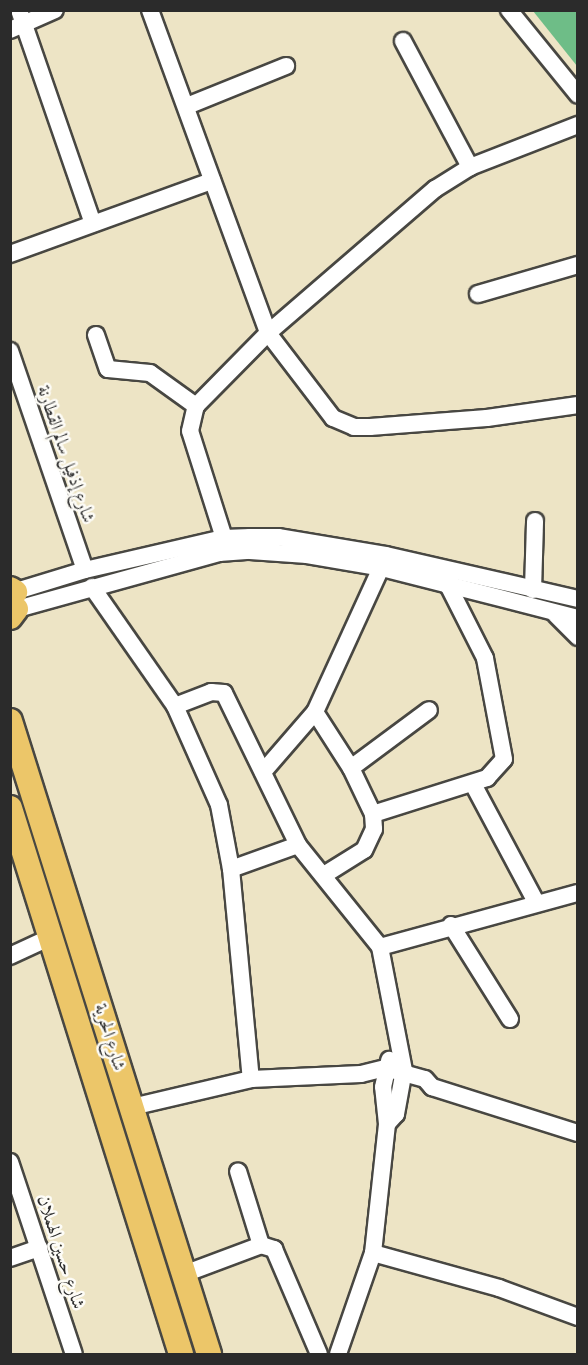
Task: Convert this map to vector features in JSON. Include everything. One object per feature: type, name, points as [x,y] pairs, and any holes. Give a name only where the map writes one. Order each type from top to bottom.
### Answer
[{"type":"highway","name":"شارع الحرية","points":[[10,721],[209,1354]]},
{"type":"highway","name":"شارع الحرية","points":[[10,808],[49,938],[182,1354]]},
{"type":"street","points":[[55,10],[18,22],[93,224]]},
{"type":"street","points":[[150,10],[187,106],[268,333],[333,418],[354,428],[487,418],[578,405]]},
{"type":"street","points":[[510,10],[578,95]]},
{"type":"street","points":[[403,41],[470,167]]},
{"type":"street","points":[[187,106],[286,66]]},
{"type":"street","points":[[221,546],[190,431],[196,406],[268,333],[423,198],[470,167],[578,125]]},
{"type":"street","points":[[10,254],[212,181]]},
{"type":"street","points":[[478,294],[578,265]]},
{"type":"street","points":[[96,335],[108,369],[150,373],[196,406]]},
{"type":"street","name":"شارع إذفيل سالم القطارنة","points":[[10,351],[85,570]]},
{"type":"street","points":[[533,590],[535,521]]},
{"type":"street","points":[[12,602],[92,587],[221,546]]},
{"type":"street","points":[[12,602],[85,570],[221,546],[384,561],[452,570],[578,599]]},
{"type":"street","points":[[384,561],[449,587],[578,618]]},
{"type":"street","points":[[263,772],[315,712],[384,561]]},
{"type":"street","points":[[373,814],[473,784],[496,771],[505,752],[485,658],[449,587],[452,570]]},
{"type":"street","points":[[92,587],[175,706],[219,805],[231,869],[251,1079]]},
{"type":"street","points":[[555,614],[578,637]]},
{"type":"street","points":[[175,706],[211,692],[224,693],[298,845],[380,947],[396,1041],[404,1070],[396,1114],[387,1124]]},
{"type":"street","points":[[351,768],[429,710]]},
{"type":"street","points":[[315,712],[351,768],[373,814],[372,840],[364,850],[324,875]]},
{"type":"street","points":[[473,784],[536,902]]},
{"type":"street","points":[[231,869],[298,845]]},
{"type":"street","points":[[380,947],[536,902],[578,893]]},
{"type":"street","points":[[452,925],[510,1019]]},
{"type":"street","points":[[10,956],[49,938]]},
{"type":"street","points":[[338,1354],[373,1253],[387,1124],[383,1087],[385,1068],[396,1041]]},
{"type":"street","points":[[132,1107],[251,1079],[361,1074],[385,1068],[404,1070],[425,1079],[432,1087],[578,1132]]},
{"type":"street","points":[[361,1074],[383,1087],[421,1092],[432,1087]]},
{"type":"street","name":"شارع حسين الهملان","points":[[10,1162],[74,1354]]},
{"type":"street","points":[[238,1171],[261,1245]]},
{"type":"street","points":[[184,1274],[261,1245],[274,1249],[319,1354]]},
{"type":"street","points":[[10,1258],[39,1248]]},
{"type":"street","points":[[373,1253],[499,1288],[578,1317]]},
{"type":"green space","points":[[533,11],[577,11],[577,66]]}]
